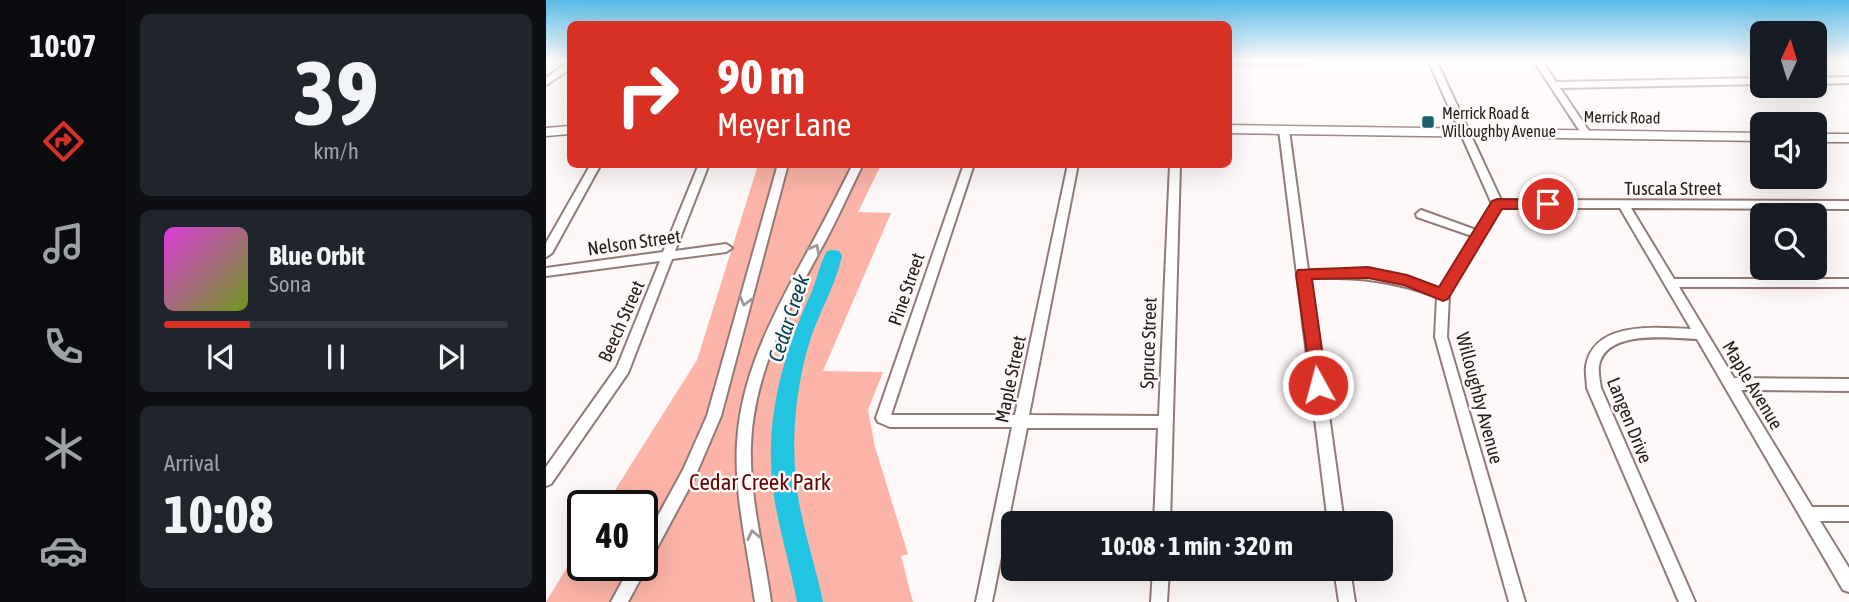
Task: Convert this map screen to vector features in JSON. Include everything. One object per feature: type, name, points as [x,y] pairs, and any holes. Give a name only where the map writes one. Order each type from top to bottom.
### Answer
[{"type":"main road","points":[[546,132],[567,130]]},
{"type":"main road","name":"Merrick Road","points":[[1232,130],[1750,137]]},
{"type":"main road","points":[[1827,138],[1849,138]]},
{"type":"street","points":[[1445,88],[1497,204]]},
{"type":"street","points":[[1555,88],[1586,134]]},
{"type":"street","points":[[1284,130],[1334,511]]},
{"type":"street","points":[[546,253],[594,168]]},
{"type":"street","name":"Beech Street","points":[[546,479],[623,369],[671,255],[703,168]]},
{"type":"street","points":[[658,532],[685,483],[714,415],[782,168]]},
{"type":"street","points":[[763,602],[746,500],[744,442],[753,388],[765,346],[780,314],[857,168]]},
{"type":"street","name":"Pine Street","points":[[967,168],[883,418],[890,421],[1021,423]]},
{"type":"street","name":"Maple Street","points":[[984,602],[1072,168]]},
{"type":"street","name":"Spruce Street","points":[[1162,511],[1175,168]]},
{"type":"street","name":"Tuscala Street","points":[[1497,204],[1849,205]]},
{"type":"street","name":"Willoughby Avenue","points":[[1497,204],[1443,295],[1441,337],[1517,602]]},
{"type":"street","name":"Maple Avenue","points":[[1624,205],[1849,584]]},
{"type":"street","points":[[1421,214],[1480,235]]},
{"type":"street","name":"Nelson Street","points":[[546,272],[726,248]]},
{"type":"street","points":[[1304,274],[1368,273],[1407,280],[1443,295]]},
{"type":"street","points":[[1670,284],[1849,283]]},
{"type":"street","name":"Langen Drive","points":[[1687,602],[1594,388],[1590,368],[1597,350],[1610,340],[1632,334],[1700,334]]},
{"type":"street","points":[[1730,384],[1849,385]]},
{"type":"street","points":[[1021,423],[1166,422]]},
{"type":"street","points":[[1808,514],[1849,514]]},
{"type":"street","points":[[620,602],[631,581]]},
{"type":"street","points":[[1159,602],[1160,581]]},
{"type":"street","points":[[1344,581],[1347,602]]},
{"type":"green space","name":"Cedar Creek Park","points":[[757,168],[880,168],[858,212],[891,213],[823,371],[883,372],[868,410],[875,447],[908,554],[901,556],[913,602],[546,602],[567,567],[567,581],[658,581],[658,490],[615,490],[697,360]]},
{"type":"waterway","name":"Cedar Creek","points":[[810,602],[787,502],[783,464],[784,424],[789,384],[798,346],[833,256]]},
{"type":"place","name":"Merrick Road & Willoughby Avenue","points":[[1428,122]]},
{"type":"route","points":[[1318,385],[1304,274],[1368,273],[1407,280],[1443,295],[1497,204],[1548,204]]}]
